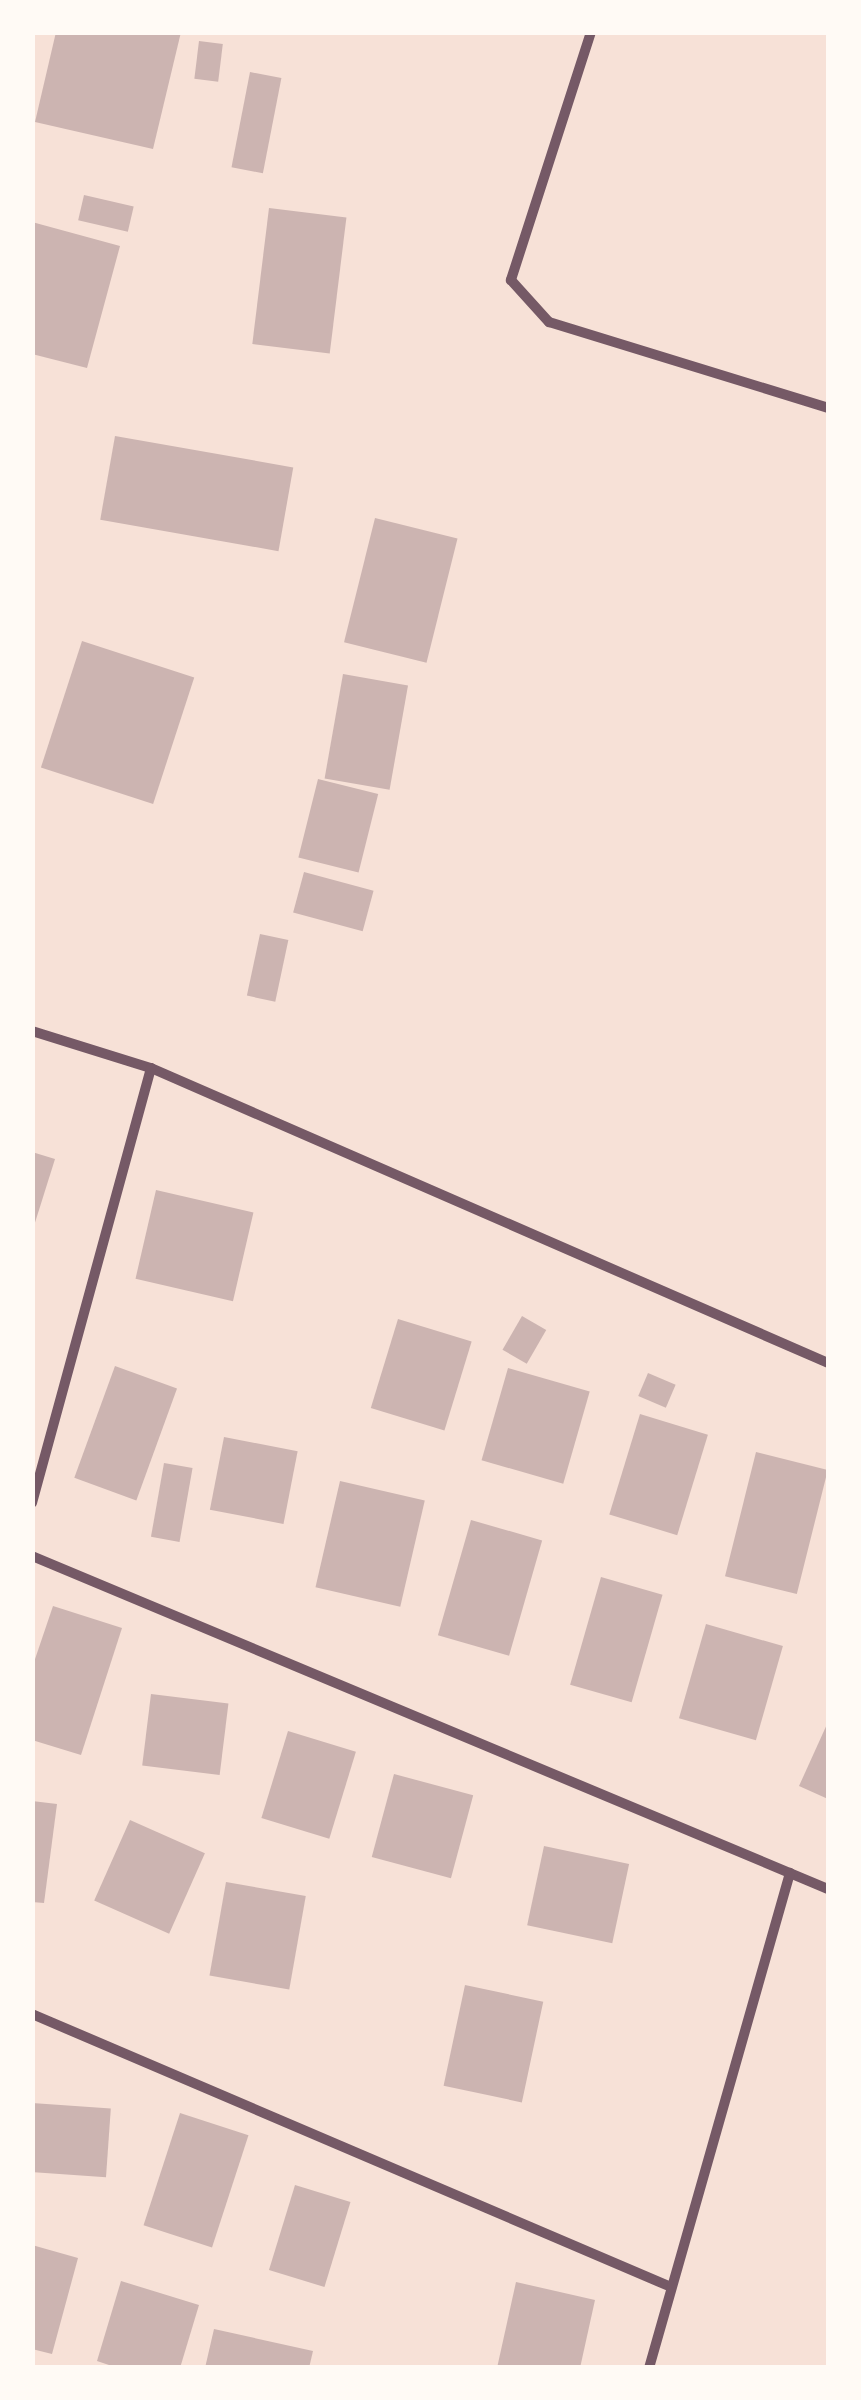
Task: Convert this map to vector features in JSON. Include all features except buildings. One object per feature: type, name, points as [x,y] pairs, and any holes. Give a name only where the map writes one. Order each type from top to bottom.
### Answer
[{"type":"street","points":[[591,32],[511,280],[550,322],[828,408]]},
{"type":"street","points":[[32,1031],[151,1068],[828,1363]]},
{"type":"street","points":[[32,1503],[151,1068]]},
{"type":"street","points":[[32,1556],[828,1889]]},
{"type":"street","points":[[649,2368],[790,1873]]},
{"type":"street","points":[[32,2014],[671,2287]]}]
